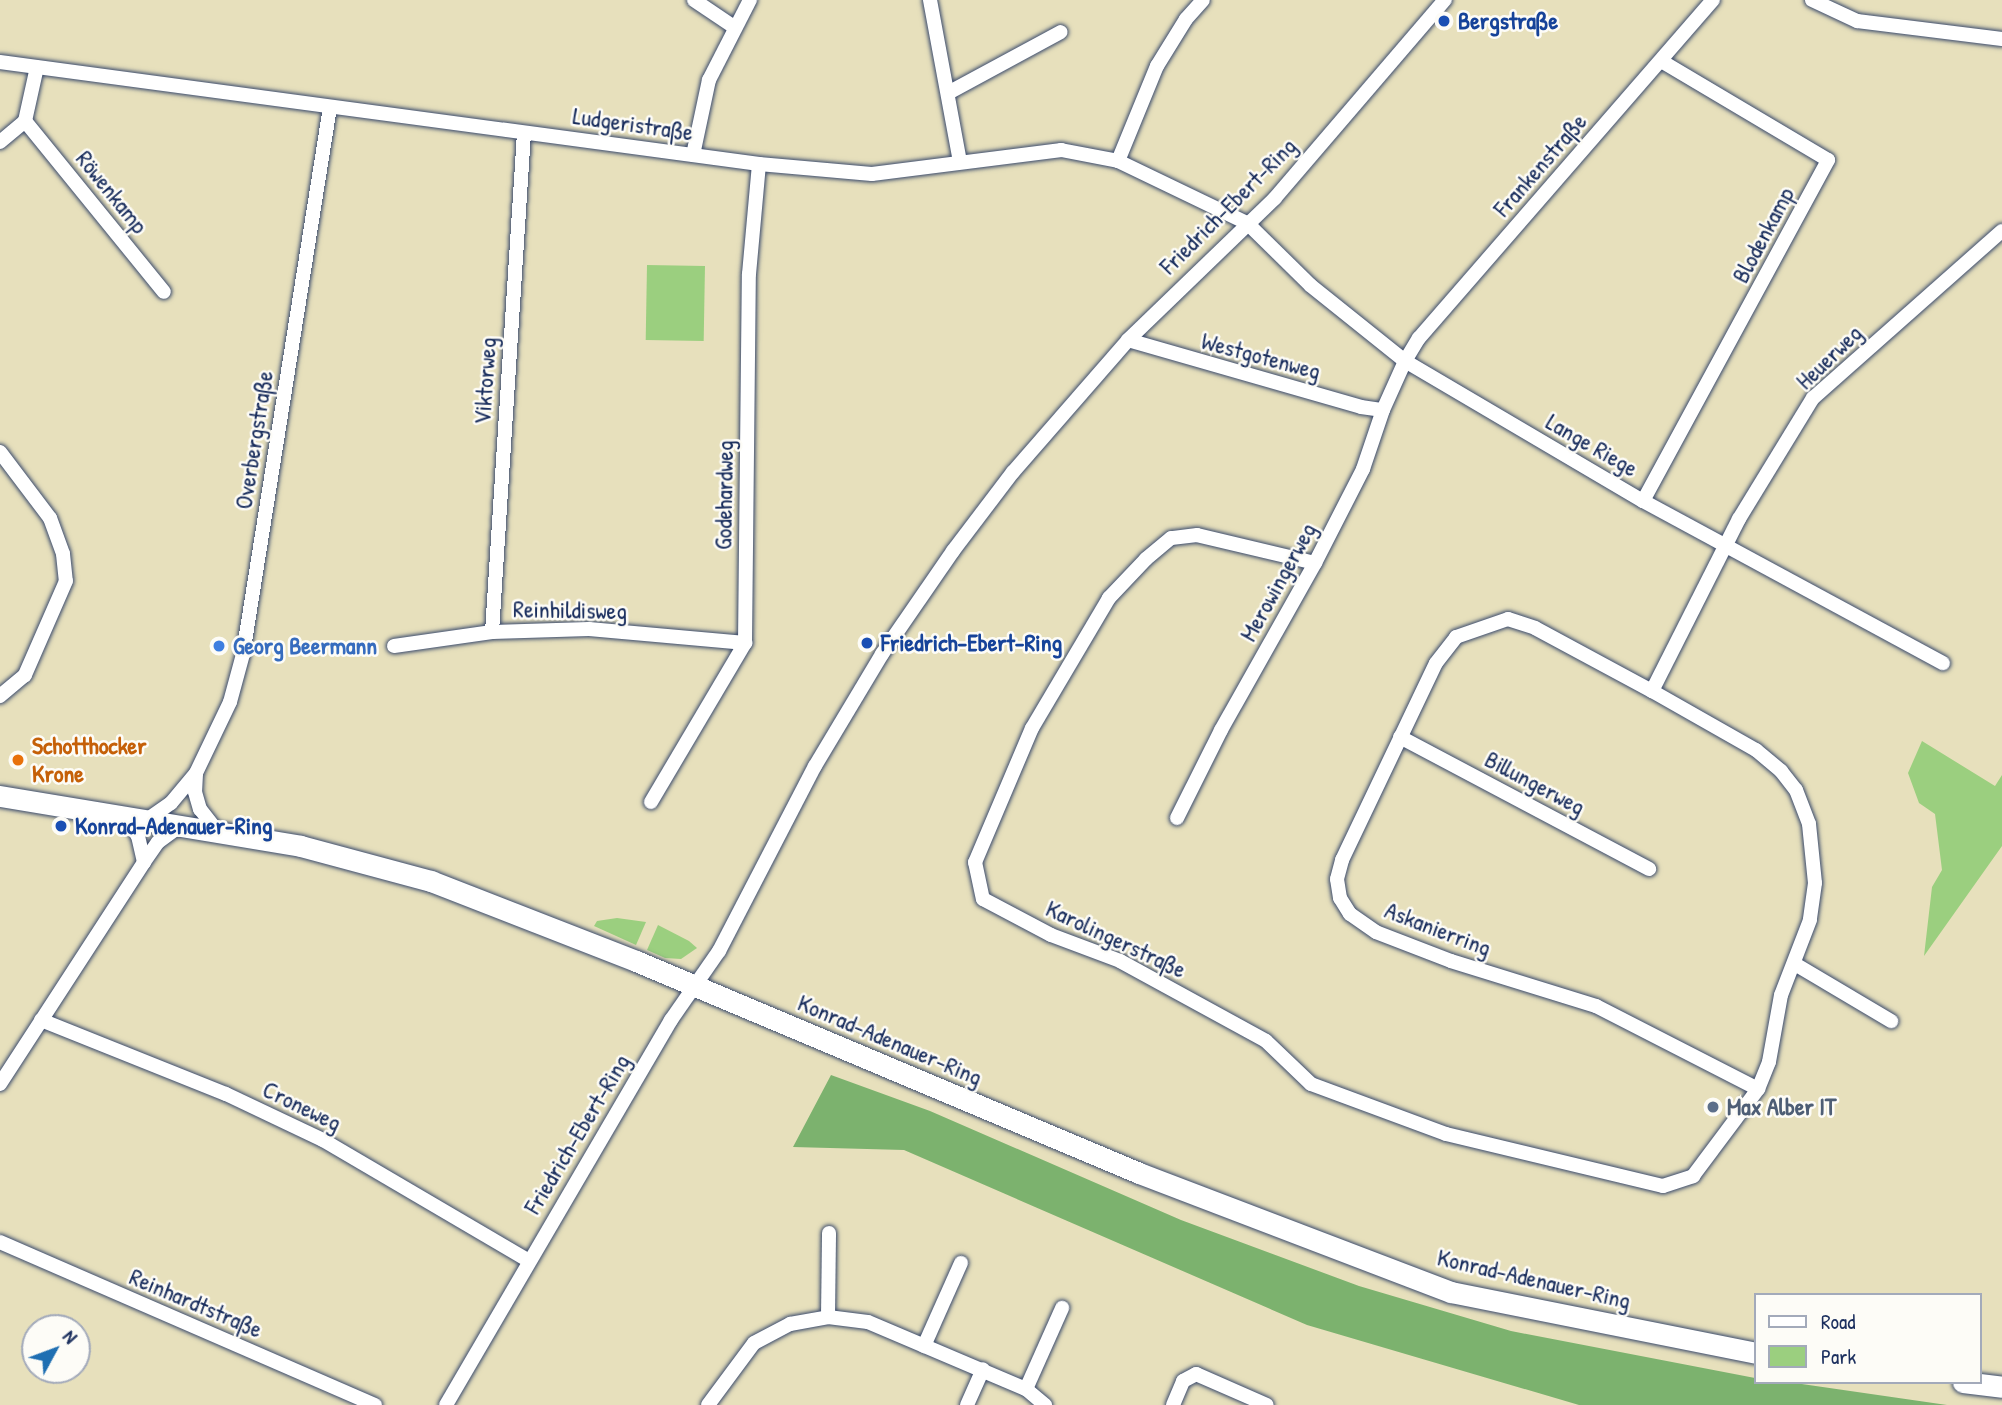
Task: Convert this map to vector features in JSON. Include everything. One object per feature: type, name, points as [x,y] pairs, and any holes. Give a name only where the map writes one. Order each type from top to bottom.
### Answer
[{"type":"main road","name":"Konrad-Adenauer-Ring","points":[[0,796],[182,824],[301,846],[431,881],[694,987],[1139,1173],[1451,1292],[1754,1353]]},
{"type":"main road","points":[[1979,1384],[2002,1387]]},
{"type":"street","points":[[694,0],[734,27]]},
{"type":"street","points":[[693,155],[709,80],[750,0]]},
{"type":"street","points":[[930,0],[960,162]]},
{"type":"street","points":[[1118,160],[1157,66],[1186,19],[1203,0]]},
{"type":"street","name":"Friedrich-Ebert-Ring","points":[[446,1405],[671,1020],[719,951],[797,798],[883,654],[995,496],[1128,340],[1275,198],[1445,0]]},
{"type":"street","name":"Frankenstraße","points":[[1405,361],[1419,338],[1713,0]]},
{"type":"street","points":[[1812,0],[1857,21],[2002,39]]},
{"type":"street","points":[[947,93],[1061,32]]},
{"type":"street","name":"Blodenkamp","points":[[1643,501],[1828,160],[1661,61]]},
{"type":"street","name":"Ludgeristraße","points":[[0,62],[759,164],[872,174],[1061,150],[1118,160],[1247,223]]},
{"type":"street","points":[[0,142],[25,121],[37,67]]},
{"type":"street","name":"Overbergstraße","points":[[148,819],[171,803],[197,773],[230,702],[243,654],[330,107]]},
{"type":"street","name":"Röwenkamp","points":[[25,121],[164,292]]},
{"type":"street","name":"Viktorweg","points":[[492,632],[524,132]]},
{"type":"street","name":"Godehardweg","points":[[651,802],[745,643],[749,268],[759,164]]},
{"type":"street","name":"Lange Riege","points":[[1247,223],[1310,285],[1405,361],[1643,501],[1943,663]]},
{"type":"street","name":"Heuerweg","points":[[1725,547],[1813,398],[2002,232]]},
{"type":"street","name":"Westgotenweg","points":[[1128,340],[1361,407],[1383,410]]},
{"type":"street","name":"Merowingerweg","points":[[1177,818],[1221,730],[1315,563],[1370,455],[1383,410],[1405,361]]},
{"type":"street","points":[[0,452],[50,518],[63,554],[65,581],[25,675],[0,696]]},
{"type":"street","name":"Karolingerstraße","points":[[1315,563],[1197,535],[1171,538],[1146,559],[1109,598],[1032,728],[975,862],[983,899],[1051,935],[1120,961],[1266,1041],[1311,1084],[1459,1137],[1663,1186],[1693,1176],[1758,1089]]},
{"type":"street","points":[[1651,691],[1725,547]]},
{"type":"street","name":"Askanierring","points":[[1508,618],[1535,628],[1651,691],[1756,750],[1781,771],[1796,790],[1809,824],[1815,883],[1810,920],[1782,995],[1769,1062],[1758,1089],[1596,1006],[1451,961],[1376,932],[1350,914],[1340,898],[1337,879],[1342,860],[1436,663],[1456,637],[1508,618]]},
{"type":"street","name":"Reinhildisweg","points":[[394,646],[492,632],[589,629],[745,643]]},
{"type":"street","name":"Billungerweg","points":[[1400,737],[1649,869]]},
{"type":"street","name":"Overbergstraße","points":[[197,773],[195,792],[200,808],[217,831]]},
{"type":"street","points":[[122,815],[138,836],[144,862]]},
{"type":"street","points":[[0,1084],[158,842],[182,824]]},
{"type":"street","points":[[1795,964],[1891,1021]]},
{"type":"street","name":"Croneweg","points":[[41,1020],[226,1094],[323,1140],[529,1261]]},
{"type":"street","points":[[828,1317],[829,1233]]},
{"type":"street","name":"Reinhardtstraße","points":[[0,1242],[375,1405]]},
{"type":"street","points":[[924,1346],[961,1263]]},
{"type":"street","points":[[1026,1390],[1062,1308]]},
{"type":"street","points":[[708,1405],[754,1343],[790,1324],[828,1317],[868,1322],[1026,1390],[1045,1405]]},
{"type":"street","points":[[967,1405],[983,1370]]},
{"type":"street","points":[[1173,1405],[1183,1381],[1196,1374],[1267,1405]]},
{"type":"green space","points":[[647,265],[705,266],[704,341],[646,340]]},
{"type":"green space","points":[[1922,741],[1995,786],[2002,775],[2002,846],[1924,956],[1932,887],[1942,870],[1935,814],[1919,803],[1908,773]]},
{"type":"green space","points":[[617,918],[646,922],[636,945],[594,926],[597,921]]},
{"type":"green space","points":[[658,925],[697,948],[681,959],[665,958],[647,950]]},
{"type":"green space","points":[[831,1075],[930,1111],[1181,1220],[1359,1286],[1511,1331],[1754,1378],[1754,1384],[1802,1384],[1947,1405],[1579,1405],[1307,1325],[904,1150],[793,1147]]},
{"type":"place","name":"Bergstraße","points":[[1444,21]]},
{"type":"place","name":"Friedrich-Ebert-Ring","points":[[867,643]]},
{"type":"place","name":"Georg Beermann","points":[[219,646]]},
{"type":"place","name":"Schotthocker Krone","points":[[18,760]]},
{"type":"place","name":"Konrad-Adenauer-Ring","points":[[61,826]]},
{"type":"place","name":"Max Alber IT","points":[[1713,1107]]}]
